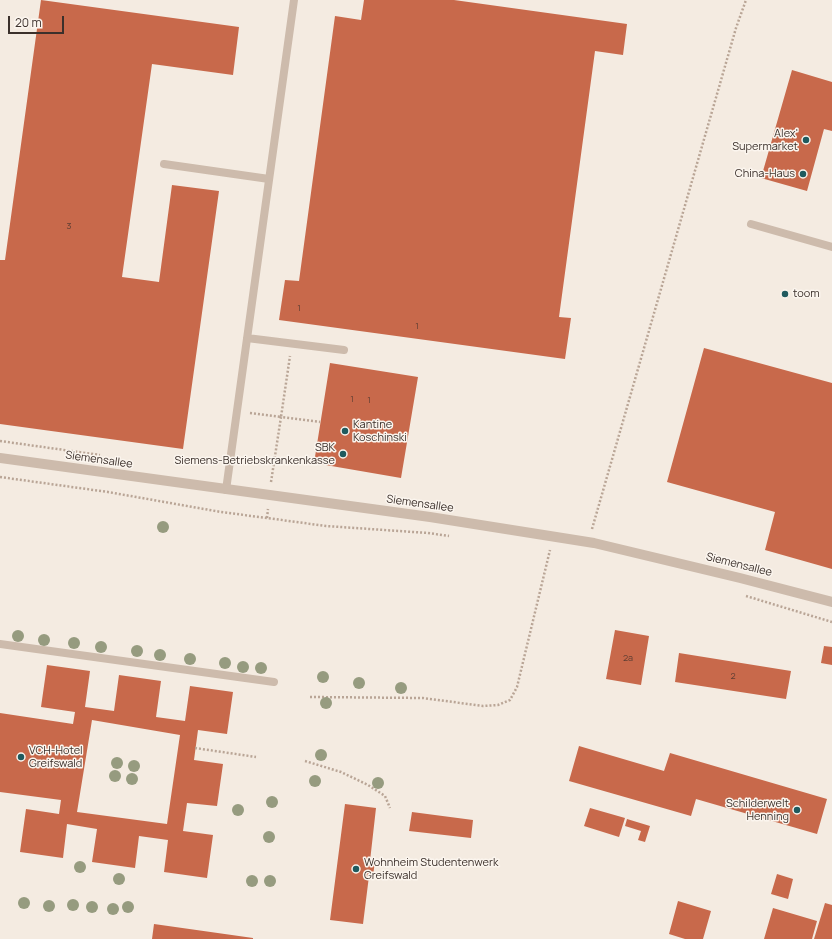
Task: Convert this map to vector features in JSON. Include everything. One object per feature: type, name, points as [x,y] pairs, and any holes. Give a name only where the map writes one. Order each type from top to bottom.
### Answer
[{"type":"street","name":"Siemensallee","points":[[0,458],[430,517],[594,542],[832,602]]},
{"type":"lane","points":[[226,490],[294,0]]},
{"type":"lane","points":[[164,164],[269,179]]},
{"type":"lane","points":[[751,224],[832,247]]},
{"type":"lane","points":[[247,338],[344,350]]},
{"type":"lane","points":[[0,644],[274,682]]},
{"type":"path","points":[[592,529],[736,28],[746,0]]},
{"type":"path","points":[[267,518],[292,343]]},
{"type":"path","points":[[237,411],[320,422]]},
{"type":"path","points":[[0,477],[108,492],[221,512],[326,526],[428,533],[451,537]]},
{"type":"path","points":[[310,697],[423,698],[483,706],[498,705],[510,700],[516,687],[553,536]]},
{"type":"path","points":[[542,549],[557,552]]},
{"type":"path","points":[[744,596],[832,622]]},
{"type":"path","points":[[196,748],[256,757]]},
{"type":"path","points":[[305,761],[341,772],[368,785],[385,796],[390,808]]},
{"type":"building","points":[[41,0],[239,27],[233,75],[152,64],[122,277],[159,282],[172,185],[219,191],[183,449],[0,424],[0,260],[5,260]]},
{"type":"building","points":[[364,0],[454,0],[627,24],[623,55],[595,51],[559,317],[571,318],[565,359],[279,320],[285,280],[299,281],[335,16],[361,20]]},
{"type":"building","points":[[792,70],[832,82],[832,131],[824,129],[807,191],[761,178]]},
{"type":"building","points":[[704,348],[832,383],[832,569],[765,550],[775,512],[667,482]]},
{"type":"building","points":[[330,363],[418,377],[401,478],[314,463]]},
{"type":"building","points":[[615,630],[649,636],[641,685],[606,679]]},
{"type":"building","points":[[824,646],[832,647],[832,665],[821,663]]},
{"type":"building","points":[[679,653],[791,671],[786,699],[675,682]]},
{"type":"building","points":[[47,665],[90,671],[85,707],[114,711],[119,675],[161,681],[156,717],[185,721],[190,686],[233,692],[227,734],[198,730],[194,760],[223,764],[217,806],[187,803],[183,831],[213,835],[207,878],[164,872],[168,840],[139,836],[135,868],[92,862],[97,829],[67,824],[63,858],[20,852],[26,809],[59,814],[61,800],[0,792],[0,713],[73,724],[75,712],[41,707]],"holes":[[[92,720],[180,735],[167,824],[77,812]]]},
{"type":"building","points":[[579,746],[664,771],[670,753],[827,799],[817,834],[696,799],[691,816],[569,781]]},
{"type":"building","name":"Wohnheim Studentenwerk Greifswald","points":[[345,804],[376,808],[370,861],[375,861],[373,876],[369,876],[363,924],[330,920]]},
{"type":"building","points":[[590,808],[625,818],[619,837],[584,826]]},
{"type":"building","points":[[412,812],[473,820],[471,838],[409,831]]},
{"type":"building","points":[[627,819],[650,826],[645,842],[638,840],[641,831],[625,826]]},
{"type":"building","points":[[777,874],[793,879],[788,899],[771,894]]},
{"type":"building","points":[[678,901],[711,911],[703,939],[685,939],[669,934]]},
{"type":"building","points":[[825,903],[832,905],[832,939],[814,939]]},
{"type":"building","points":[[773,908],[817,921],[812,939],[764,939]]},
{"type":"building","points":[[154,924],[253,938],[253,939],[152,939]]},
{"type":"place","name":"Alex' Supermarket","points":[[806,140]]},
{"type":"place","name":"China-Haus","points":[[803,174]]},
{"type":"place","name":"toom","points":[[785,294]]},
{"type":"place","name":"Kantine Koschinski","points":[[345,431]]},
{"type":"place","name":"SBK Siemens-Betriebskrankenkasse","points":[[343,454]]},
{"type":"place","name":"VCH-Hotel Greifswald","points":[[21,757]]},
{"type":"place","name":"Schilderwelt Henning","points":[[797,810]]},
{"type":"place","name":"Wohnheim Studentenwerk Greifswald","points":[[356,869]]}]
